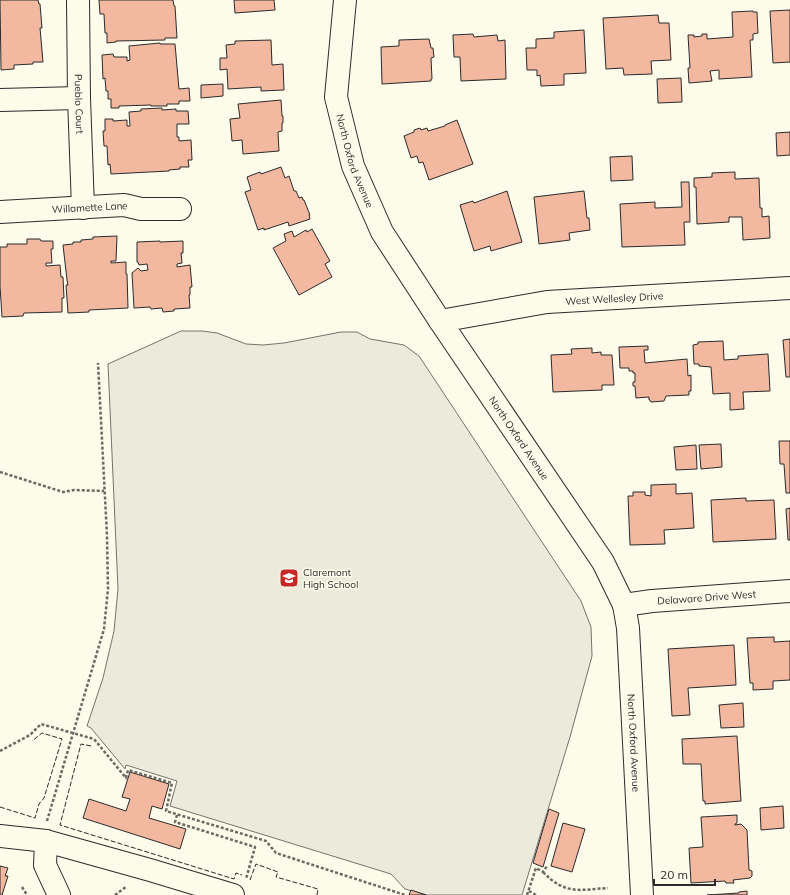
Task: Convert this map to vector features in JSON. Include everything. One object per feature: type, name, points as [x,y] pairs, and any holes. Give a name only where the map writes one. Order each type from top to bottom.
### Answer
[{"type":"street","name":"Pueblo Court","points":[[78,0],[79,98],[83,208]]},
{"type":"street","name":"North Oxford Avenue","points":[[345,0],[336,97],[353,166],[382,232],[440,321],[603,562],[624,606],[628,628],[642,895]]},
{"type":"street","points":[[0,100],[79,98]]},
{"type":"street","name":"Willamette Lane","points":[[0,212],[124,205],[141,209],[180,209]]},
{"type":"street","name":"West Wellesley Drive","points":[[440,321],[547,302],[790,288]]},
{"type":"street","name":"Delaware Drive West","points":[[624,606],[652,601],[790,591]]},
{"type":"street","points":[[0,836],[46,841],[150,870],[239,889]]},
{"type":"street","points":[[46,841],[45,865],[58,895]]},
{"type":"path","points":[[46,841],[45,826],[104,629],[108,590],[98,363]]},
{"type":"path","points":[[0,472],[63,492],[74,490],[104,491]]},
{"type":"path","points":[[0,751],[30,735],[41,724],[94,739],[126,778],[128,770],[172,783],[166,811],[266,841],[276,853],[405,895]]},
{"type":"path","points":[[177,814],[175,822],[255,847],[239,889]]},
{"type":"path","points":[[543,872],[547,866]]},
{"type":"path","points":[[531,893],[536,868],[543,872],[552,881],[572,890],[608,888]]},
{"type":"path","points":[[22,887],[27,895]]},
{"type":"path","points":[[527,895],[531,893],[536,895]]},
{"type":"shaded area","name":"Claremont High School","points":[[181,331],[217,333],[246,344],[263,345],[284,343],[341,332],[357,332],[370,339],[404,345],[419,356],[581,601],[591,627],[592,656],[570,737],[522,895],[427,895],[405,889],[391,874],[170,806],[177,781],[126,765],[125,769],[91,728],[87,726],[103,678],[114,631],[118,589],[108,364]]},
{"type":"building","points":[[0,0],[38,0],[40,4],[42,28],[40,28],[43,62],[14,65],[14,69],[1,70]]},
{"type":"building","points":[[99,0],[173,0],[175,6],[177,38],[165,38],[165,40],[116,41],[107,43],[104,14],[100,14]]},
{"type":"building","points":[[234,0],[274,0],[275,10],[235,13]]},
{"type":"building","points":[[790,10],[790,62],[773,63],[770,11]]},
{"type":"building","points":[[732,12],[757,12],[758,33],[753,34],[753,40],[750,40],[752,77],[719,79],[719,70],[710,71],[712,81],[689,83],[688,68],[690,68],[688,35],[694,35],[694,37],[707,34],[707,39],[733,37]]},
{"type":"building","points":[[658,15],[659,23],[669,23],[671,60],[651,61],[652,74],[624,75],[623,68],[606,69],[603,18]]},
{"type":"building","points":[[584,30],[586,73],[564,74],[564,85],[541,86],[540,75],[537,76],[537,70],[527,70],[526,48],[536,48],[536,39],[554,38],[554,32]]},
{"type":"building","points":[[473,34],[474,37],[497,35],[498,41],[505,40],[506,79],[461,81],[460,57],[454,57],[453,35]]},
{"type":"building","points":[[429,39],[431,48],[433,48],[434,57],[431,58],[431,81],[382,84],[381,47],[399,46],[399,40]]},
{"type":"building","points":[[271,40],[272,65],[283,64],[284,90],[261,91],[261,87],[228,89],[227,69],[220,70],[220,58],[227,58],[226,45],[235,44],[235,41]]},
{"type":"building","points":[[160,43],[175,44],[179,89],[189,88],[190,101],[179,101],[179,104],[167,104],[167,106],[119,106],[119,108],[111,108],[111,99],[108,99],[105,78],[103,79],[102,55],[113,54],[114,57],[127,57],[127,61],[130,60],[129,46]]},
{"type":"building","points":[[681,78],[682,102],[658,103],[657,79]]},
{"type":"building","points":[[223,84],[223,96],[201,98],[201,85]]},
{"type":"building","points":[[281,100],[283,123],[282,131],[278,132],[279,151],[243,154],[242,140],[232,141],[230,119],[240,118],[238,104]]},
{"type":"building","points":[[162,108],[162,110],[176,109],[176,111],[188,111],[189,124],[177,124],[177,137],[179,137],[179,141],[191,140],[192,160],[188,160],[189,167],[180,167],[180,169],[169,171],[111,174],[110,164],[108,165],[107,146],[104,146],[103,131],[105,131],[105,119],[113,119],[113,121],[127,120],[127,126],[130,126],[129,112],[141,111],[141,109]]},
{"type":"building","points":[[457,120],[473,164],[429,180],[423,162],[419,163],[417,156],[411,158],[404,136],[420,128],[421,130],[427,128],[428,131],[445,126]]},
{"type":"building","points":[[790,132],[790,155],[777,156],[776,133]]},
{"type":"building","points":[[632,156],[633,180],[611,181],[610,157]]},
{"type":"building","points":[[281,167],[285,178],[289,176],[294,191],[296,191],[299,198],[302,197],[304,200],[310,215],[310,219],[289,226],[288,222],[264,230],[264,228],[258,230],[245,192],[251,190],[247,177]]},
{"type":"building","points":[[735,172],[735,179],[759,178],[760,208],[762,208],[762,217],[769,216],[770,238],[743,240],[742,217],[729,217],[729,222],[697,224],[696,187],[694,187],[694,178],[712,177],[712,173]]},
{"type":"building","points":[[681,182],[689,182],[690,222],[684,222],[685,245],[622,247],[620,204],[655,202],[655,208],[682,207]]},
{"type":"building","points":[[507,191],[522,242],[491,251],[490,246],[474,251],[460,205],[473,201],[474,203]]},
{"type":"building","points":[[584,191],[590,230],[569,233],[570,240],[539,244],[534,197]]},
{"type":"building","points":[[312,229],[330,261],[325,264],[332,277],[299,295],[273,248],[286,241],[284,234],[292,231],[294,237],[306,230],[307,232]]},
{"type":"building","points":[[117,236],[116,261],[111,261],[111,263],[126,262],[128,308],[89,310],[89,312],[68,313],[66,285],[68,285],[63,245],[73,244],[73,242],[81,242],[81,240],[93,239],[93,237]]},
{"type":"building","points":[[27,239],[53,241],[53,249],[51,249],[52,263],[46,263],[46,266],[60,265],[61,277],[63,277],[64,298],[62,298],[62,312],[24,313],[23,316],[2,317],[0,247],[7,247],[7,244],[27,244]]},
{"type":"building","points":[[183,241],[183,253],[181,253],[182,263],[177,264],[177,267],[190,265],[192,287],[190,287],[189,295],[190,308],[174,309],[174,311],[163,312],[162,308],[134,308],[132,273],[138,268],[141,271],[148,270],[147,264],[139,265],[137,262],[137,242]]},
{"type":"building","points":[[790,339],[790,377],[786,377],[783,340]]},
{"type":"building","points":[[723,341],[724,360],[738,359],[738,356],[768,354],[770,391],[743,392],[744,409],[730,410],[730,393],[713,394],[711,367],[694,364],[693,345],[698,344],[698,342]]},
{"type":"building","points":[[648,346],[648,350],[644,350],[645,363],[687,359],[688,376],[691,375],[691,391],[689,391],[689,395],[666,396],[664,401],[651,402],[649,397],[636,398],[635,386],[633,386],[633,382],[635,382],[635,373],[633,373],[633,371],[629,371],[629,368],[620,368],[619,347]]},
{"type":"building","points":[[592,348],[592,353],[601,352],[601,355],[612,355],[614,385],[602,385],[602,390],[553,392],[551,355],[572,354],[571,349]]},
{"type":"building","points":[[779,441],[790,441],[790,493],[786,493],[784,464],[780,464]]},
{"type":"building","points":[[721,444],[722,467],[701,469],[699,445]]},
{"type":"building","points":[[696,445],[697,469],[676,470],[674,447]]},
{"type":"building","points":[[676,484],[676,494],[692,493],[694,528],[664,530],[665,544],[630,545],[628,496],[633,496],[633,492],[645,492],[645,495],[651,496],[651,485]]},
{"type":"building","points":[[746,498],[746,501],[774,500],[776,539],[713,542],[711,500]]},
{"type":"building","points":[[790,508],[790,540],[788,540],[786,509]]},
{"type":"building","points":[[774,637],[774,642],[790,641],[790,680],[773,681],[773,689],[753,690],[753,683],[750,683],[747,638]]},
{"type":"building","points":[[734,645],[736,685],[688,688],[690,715],[672,716],[668,649]]},
{"type":"building","points":[[743,703],[744,727],[721,728],[719,705]]},
{"type":"building","points":[[737,736],[741,801],[705,804],[705,801],[703,801],[701,764],[683,764],[682,739]]},
{"type":"building","points":[[130,772],[169,784],[162,809],[152,806],[149,818],[186,829],[180,849],[83,818],[89,799],[126,811],[130,799],[122,797]]},
{"type":"building","points":[[783,806],[784,828],[761,830],[760,808]]},
{"type":"building","points":[[549,809],[559,813],[543,867],[533,863]]},
{"type":"building","points":[[737,815],[737,823],[735,825],[741,824],[747,830],[749,870],[752,871],[752,876],[750,878],[733,880],[734,883],[726,883],[725,881],[691,883],[689,848],[703,847],[701,817]]},
{"type":"building","points":[[563,823],[585,829],[572,872],[551,866]]},
{"type":"building","points":[[0,866],[8,868],[5,876],[8,876],[2,895],[0,895]]},
{"type":"building","points":[[411,890],[426,895],[409,895]]},
{"type":"building","points":[[747,891],[747,895],[707,895],[739,893]]},
{"type":"fence","points":[[0,807],[35,818],[39,804],[44,798],[62,739],[42,733],[32,741]]},
{"type":"fence","points":[[91,746],[81,744],[60,825],[234,879],[236,873],[242,875]]},
{"type":"fence","points":[[250,880],[256,864],[278,872],[276,877],[318,889],[317,895]]},
{"type":"place","name":"Claremont High School","points":[[289,578]]}]
